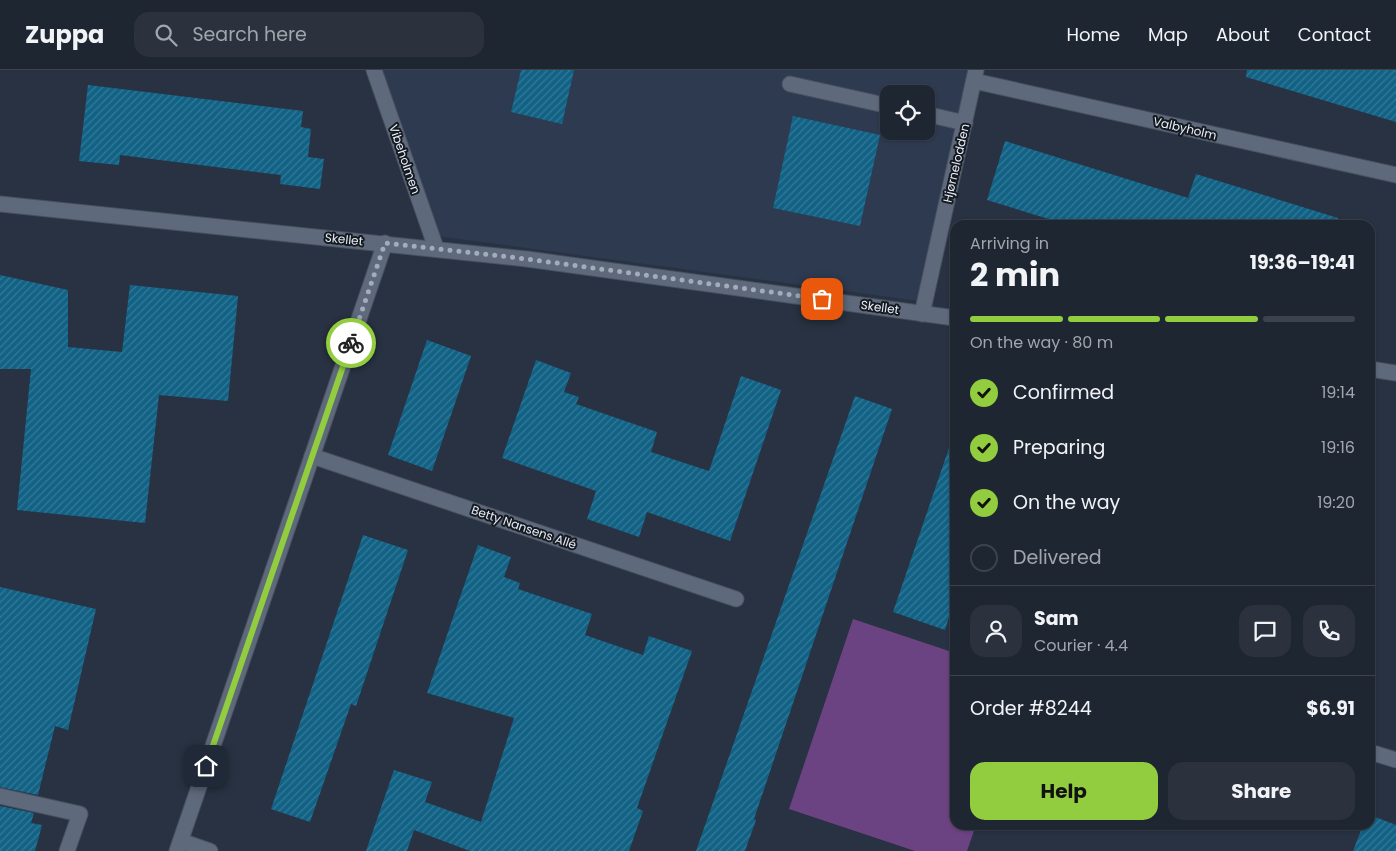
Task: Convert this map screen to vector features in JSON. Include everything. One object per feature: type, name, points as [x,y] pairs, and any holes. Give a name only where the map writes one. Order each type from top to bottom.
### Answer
[{"type":"street","name":"Vibeholmen","points":[[374,70],[436,248]]},
{"type":"street","name":"Hjørnelodden","points":[[922,314],[975,75]]},
{"type":"street","name":"Valbyholm","points":[[975,75],[1396,175]]},
{"type":"street","points":[[790,84],[880,104]]},
{"type":"street","points":[[935,116],[965,122]]},
{"type":"street","name":"Skellet","points":[[0,204],[436,248],[950,317]]},
{"type":"street","points":[[210,851],[179,846],[385,243]]},
{"type":"street","points":[[1375,370],[1396,373]]},
{"type":"street","name":"Betty Nansens Allé","points":[[312,456],[736,599]]},
{"type":"street","points":[[1375,754],[1396,760]]},
{"type":"street","points":[[0,796],[80,814],[67,851]]},
{"type":"shaded area","points":[[379,70],[970,70],[919,301],[437,236]]},
{"type":"shaded area","points":[[853,619],[950,651],[950,830],[974,830],[967,851],[915,851],[789,809]]},
{"type":"building","points":[[521,70],[574,70],[562,124],[511,112]]},
{"type":"building","points":[[1247,70],[1396,70],[1396,122],[1246,77]]},
{"type":"building","points":[[88,85],[303,111],[301,127],[311,129],[308,157],[324,159],[320,189],[280,184],[281,175],[120,155],[119,165],[79,161]]},
{"type":"building","points":[[793,116],[880,135],[860,226],[773,208]]},
{"type":"building","points":[[1005,141],[1188,198],[1196,174],[1338,218],[1338,220],[1052,220],[987,200]]},
{"type":"building","points":[[0,275],[68,290],[68,347],[122,352],[130,285],[238,296],[228,401],[159,395],[145,523],[17,510],[31,369],[0,369]]},
{"type":"building","points":[[427,340],[471,356],[432,471],[388,455]]},
{"type":"building","points":[[536,360],[571,373],[564,392],[579,397],[576,404],[657,432],[651,452],[709,471],[741,376],[781,390],[730,541],[647,512],[639,537],[587,519],[596,491],[502,458]]},
{"type":"building","points":[[855,396],[892,409],[754,819],[756,820],[745,851],[696,851]]},
{"type":"building","points":[[950,445],[950,614],[945,630],[893,612]]},
{"type":"building","points":[[363,535],[408,550],[356,706],[351,704],[310,822],[271,809]]},
{"type":"building","points":[[478,545],[511,557],[504,577],[520,583],[518,589],[592,614],[585,635],[643,655],[649,636],[692,651],[637,808],[643,811],[629,851],[470,851],[414,830],[407,851],[366,851],[394,770],[432,782],[425,802],[481,822],[514,718],[427,693]]},
{"type":"building","points":[[0,587],[96,609],[68,730],[55,726],[38,795],[0,787]]},
{"type":"building","points":[[0,806],[34,813],[31,823],[42,825],[35,851],[0,851]]},
{"type":"building","points":[[1375,817],[1396,825],[1396,851],[1353,851],[1361,830],[1375,830]]},
{"type":"way so far","points":[[351,343],[385,243],[527,259],[641,276],[822,299]]},
{"type":"route","points":[[206,766],[351,343]]}]
